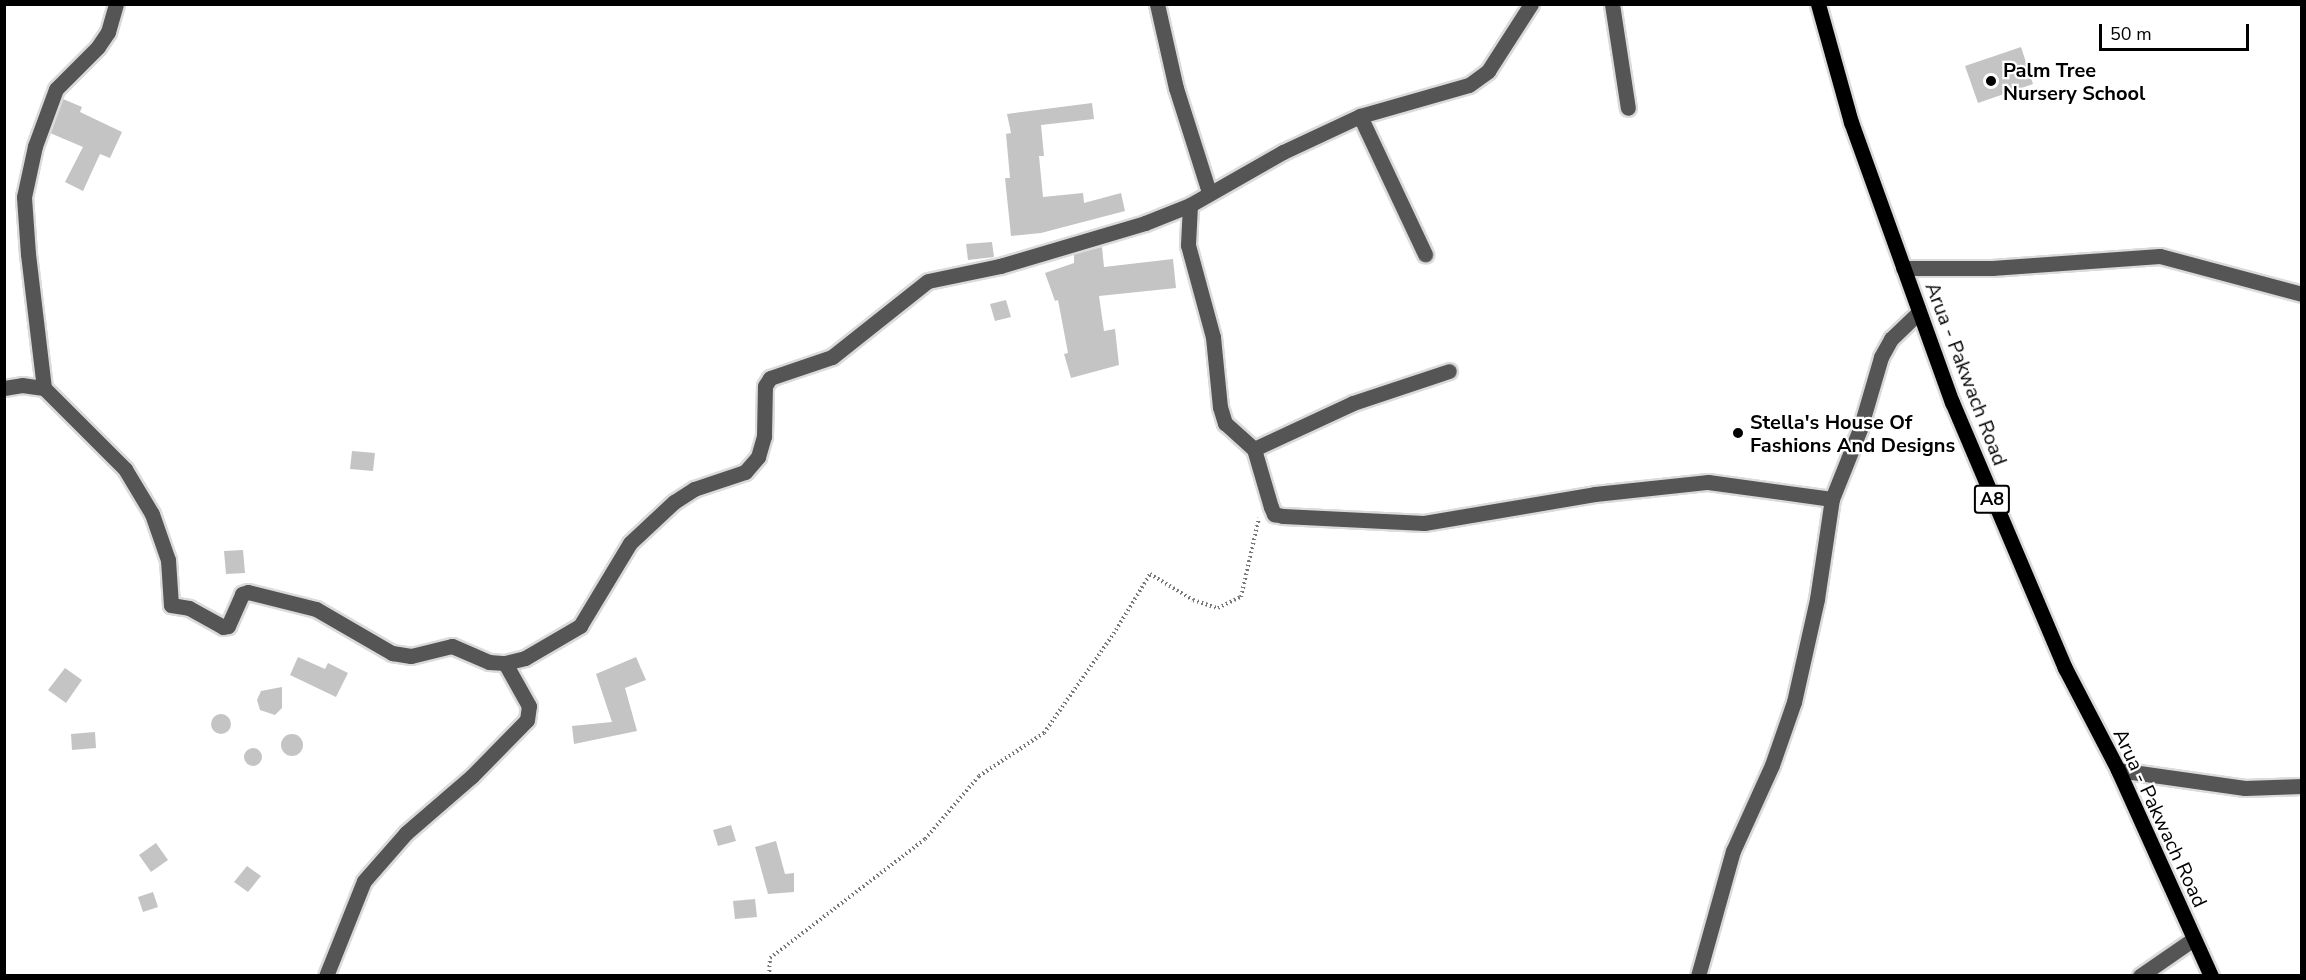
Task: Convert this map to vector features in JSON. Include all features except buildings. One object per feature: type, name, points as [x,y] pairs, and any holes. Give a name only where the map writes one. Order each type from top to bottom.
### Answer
[{"type":"main road","name":"Arua - Pakwach Road","points":[[1818,4],[1851,122],[1918,314],[2060,657],[2118,770],[2192,940],[2211,975]]},
{"type":"street","points":[[44,388],[24,197],[35,146],[56,89],[98,47],[108,32],[116,4]]},
{"type":"street","points":[[1157,4],[1176,88],[1209,192]]},
{"type":"street","points":[[4,388],[22,385],[44,388],[125,469],[152,514],[168,560],[171,605],[189,608],[223,627],[228,626],[242,594],[248,592],[316,609],[358,635],[401,656],[452,646],[489,662],[505,663],[525,658],[580,626],[630,543],[674,502],[694,489],[745,472],[758,457],[764,436],[765,386],[770,378],[832,357],[928,281],[1000,267],[1145,223],[1190,205],[1209,192],[1360,116],[1480,78],[1531,4]]},
{"type":"street","points":[[1612,4],[1628,108]]},
{"type":"street","points":[[1360,116],[1425,254]]},
{"type":"street","points":[[1190,205],[1188,245],[1213,337],[1220,407],[1225,423],[1254,449],[1274,514],[1424,523],[1595,494],[1708,482],[1832,499]]},
{"type":"street","points":[[1903,268],[1992,268],[2160,256],[2301,294]]},
{"type":"street","points":[[1698,975],[1733,851],[1772,765],[1794,702],[1817,599],[1832,499],[1860,429],[1881,357],[1891,339],[1918,314]]},
{"type":"street","points":[[1254,449],[1353,403],[1449,371]]},
{"type":"street","points":[[326,975],[364,881],[406,833],[472,776],[527,720],[529,706],[505,663]]},
{"type":"street","points":[[2118,770],[2245,788],[2301,786]]},
{"type":"street","points":[[2140,975],[2192,940]]},
{"type":"path","points":[[769,975],[770,958],[925,839],[979,776],[1044,733],[1116,630],[1150,574],[1193,600],[1218,608],[1241,597],[1256,520],[1271,507]]},
{"type":"place","name":"Palm Tree Nursery School","points":[[1991,81]]},
{"type":"place","name":"Stella's House Of Fashions And Designs","points":[[1738,433]]}]
